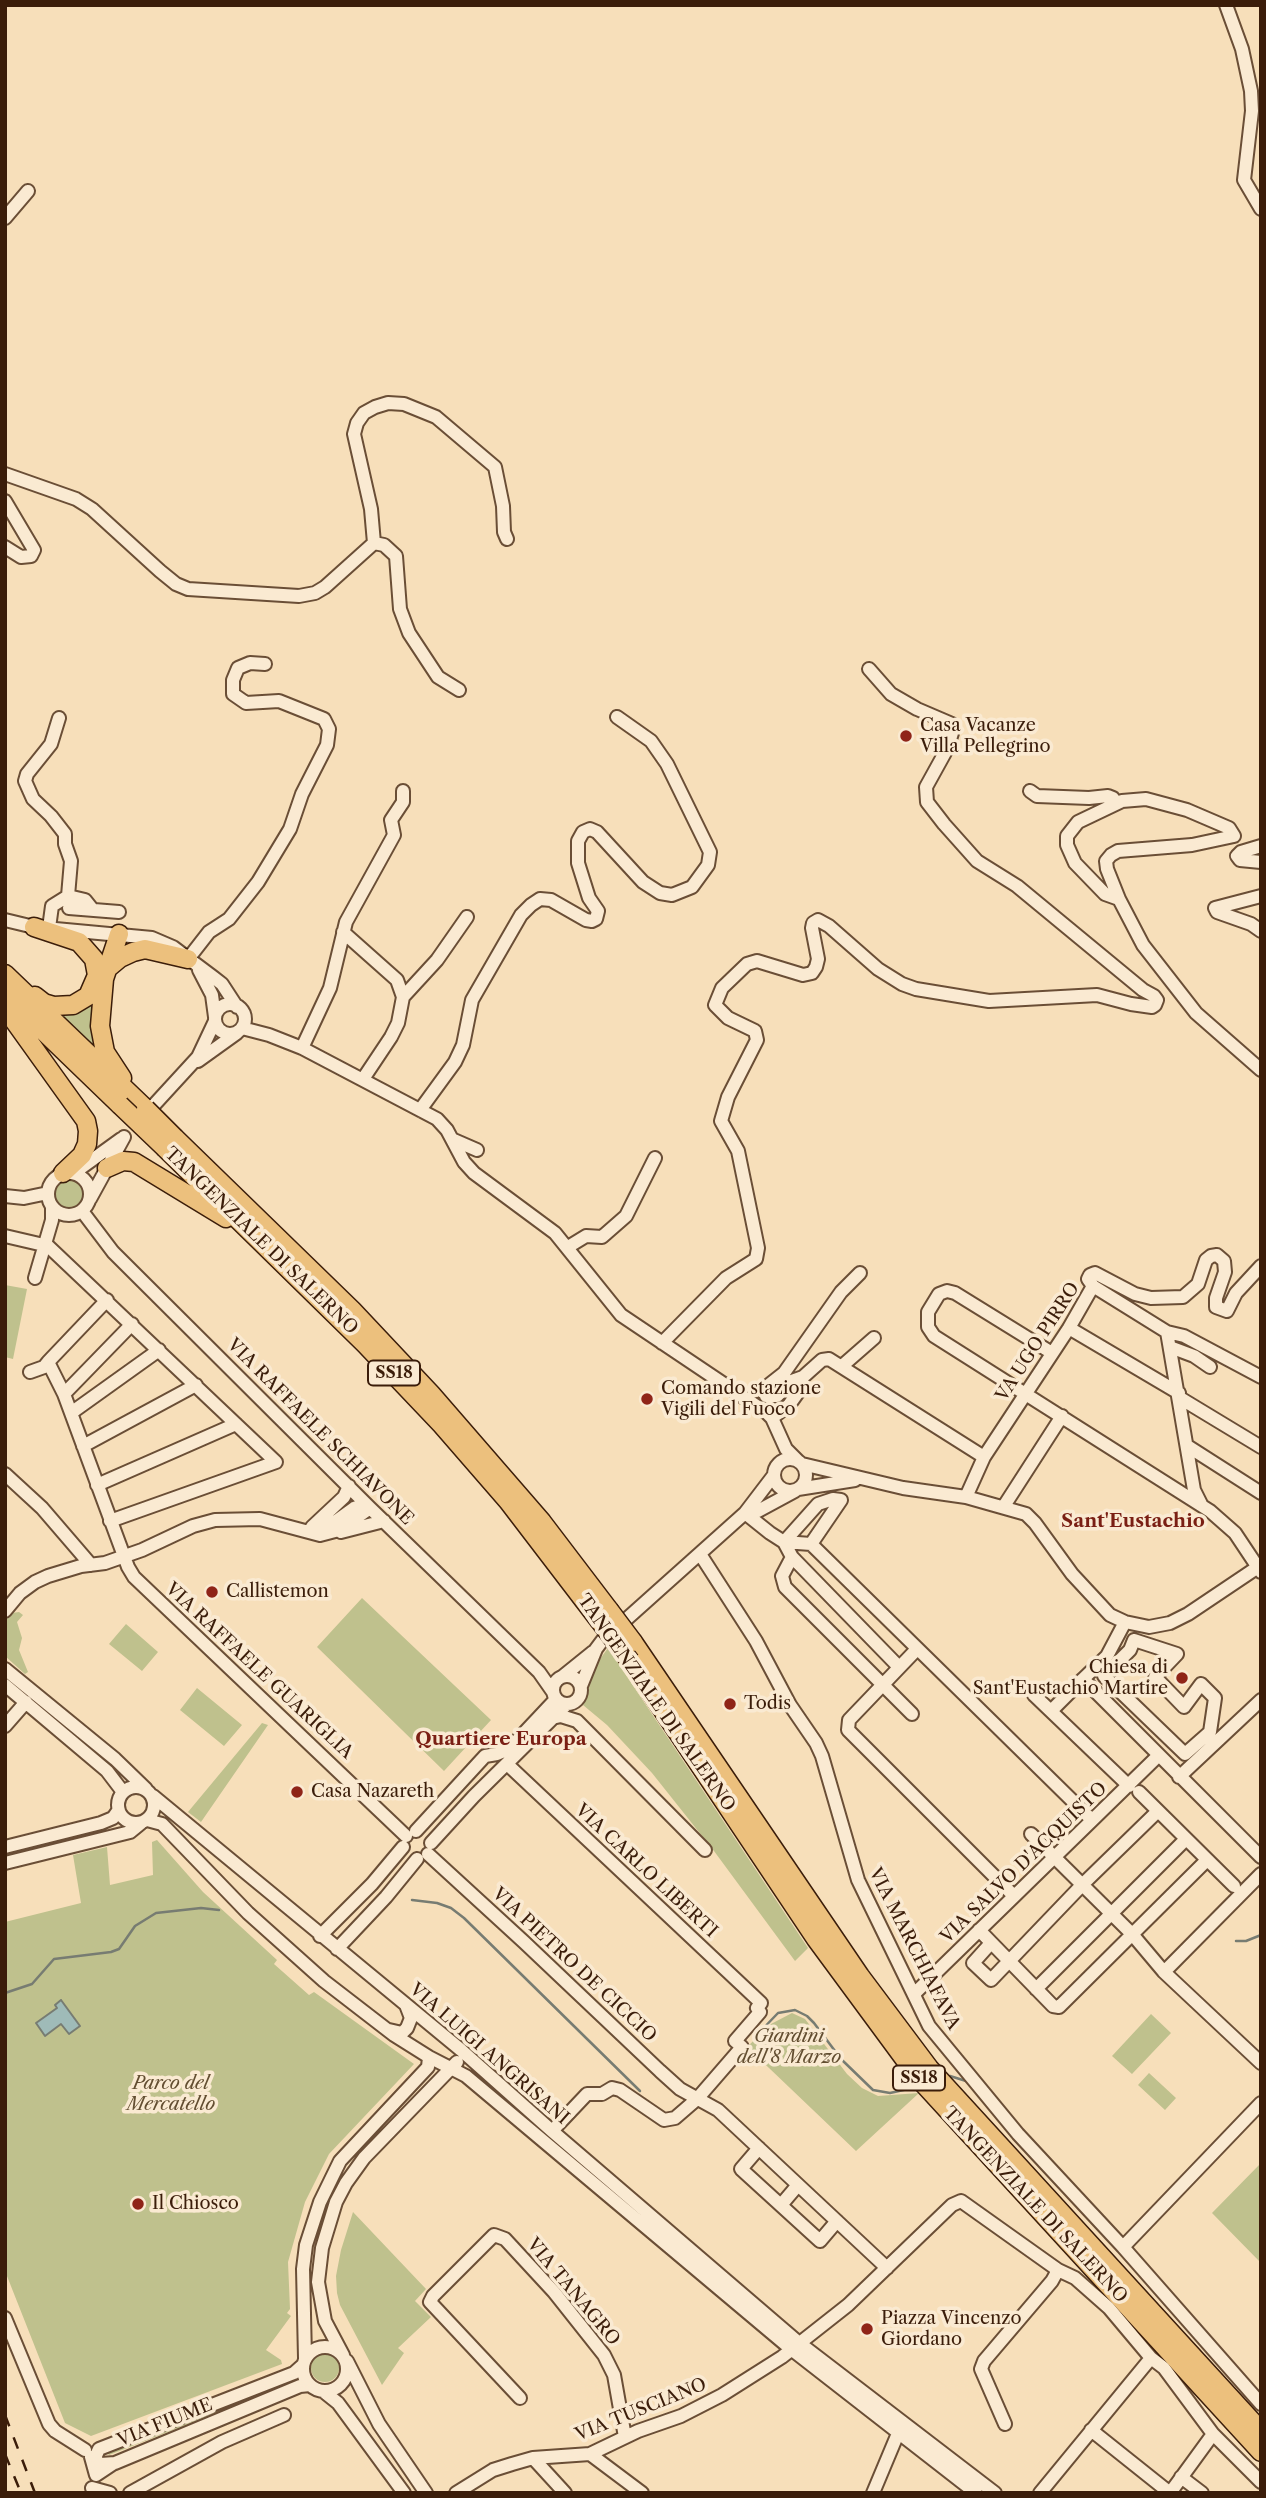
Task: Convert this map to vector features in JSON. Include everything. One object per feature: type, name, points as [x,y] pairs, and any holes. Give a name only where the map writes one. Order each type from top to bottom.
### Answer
[{"type":"highway","points":[[42,928],[79,942],[103,972],[101,1041],[111,1061],[150,1107]]},
{"type":"highway","points":[[5,973],[44,1003],[64,1007],[80,1002],[88,996],[103,972],[115,933]]},
{"type":"highway","points":[[103,972],[120,958],[145,949],[192,962]]},
{"type":"highway","name":"TANGENZIALE DI SALERNO","points":[[5,973],[150,1107],[170,1143],[390,1369],[442,1425],[604,1615],[634,1642],[860,1976],[929,2068],[1261,2431]]},
{"type":"highway","name":"TANGENZIALE DI SALERNO","points":[[5,994],[120,1105],[170,1143],[352,1310],[431,1394],[542,1522],[604,1615],[630,1661],[816,1939],[920,2080],[1261,2452]]},
{"type":"highway","points":[[5,1008],[86,1121],[87,1144],[68,1173]]},
{"type":"highway","points":[[107,1168],[128,1161],[149,1170],[223,1216],[284,1263]]},
{"type":"street","points":[[1226,5],[1242,49],[1251,91],[1252,111],[1244,180],[1261,209]]},
{"type":"street","points":[[5,218],[28,191]]},
{"type":"street","points":[[374,543],[371,509],[354,434],[364,413],[388,404],[404,404],[436,417],[495,467],[507,539]]},
{"type":"street","points":[[5,474],[76,499],[92,509],[160,571],[176,584],[188,589],[299,596],[315,593],[374,543]]},
{"type":"street","points":[[5,501],[34,550],[31,556],[22,557],[5,547]]},
{"type":"street","points":[[374,543],[384,545],[396,556],[400,609],[409,633],[438,677],[458,690]]},
{"type":"street","points":[[192,962],[209,932],[229,919],[257,882],[290,829],[299,800],[327,745],[329,729],[324,719],[279,701],[246,703],[233,694],[233,680],[238,668],[250,663],[265,664]]},
{"type":"street","points":[[662,1343],[726,1278],[756,1259],[758,1248],[738,1151],[721,1121],[728,1097],[757,1040],[755,1031],[729,1018],[715,1005],[722,988],[747,964],[757,961],[803,975],[812,972],[818,959],[812,928],[813,923],[818,920],[829,926],[878,970],[916,989],[989,1001],[1097,995],[1131,1004],[1152,1007],[1156,1005],[1154,996],[1017,886],[977,860],[944,824],[927,802],[926,787],[947,749],[952,733],[951,724],[891,694],[869,669]]},
{"type":"street","points":[[420,1110],[455,1062],[463,1045],[472,1000],[521,915],[540,900],[551,900],[586,920],[596,919],[598,911],[589,898],[578,863],[578,841],[583,832],[590,829],[597,832],[643,882],[660,893],[672,895],[692,887],[708,865],[710,852],[667,764],[651,741],[617,717]]},
{"type":"street","points":[[59,718],[51,744],[27,774],[25,781],[33,799],[65,834],[65,844],[71,861],[69,902]]},
{"type":"street","points":[[302,1048],[330,988],[346,922],[394,835],[391,820],[403,802],[403,791]]},
{"type":"street","points":[[1030,791],[1037,796],[1108,796],[1116,803]]},
{"type":"street","points":[[1119,899],[1105,894],[1075,863],[1067,845],[1067,836],[1078,822],[1116,803],[1146,799],[1187,810],[1229,828],[1234,836],[1192,845],[1118,851],[1107,861],[1107,869],[1143,945],[1196,1013],[1261,1070]]},
{"type":"street","points":[[1261,846],[1241,852],[1237,856],[1240,860],[1261,862]]},
{"type":"street","points":[[1261,896],[1215,908],[1217,912],[1251,924],[1261,932]]},
{"type":"street","points":[[42,928],[52,906],[57,902],[85,900],[93,910],[119,912]]},
{"type":"street","points":[[403,997],[431,968],[467,917]]},
{"type":"street","points":[[5,920],[42,928],[152,938],[173,947],[222,984],[245,1020],[241,1029],[204,1059],[191,1065]]},
{"type":"street","points":[[343,932],[397,980],[403,997],[398,1023],[363,1079]]},
{"type":"street","points":[[192,962],[212,995],[219,1029],[226,1034],[241,1029],[269,1035],[302,1048],[437,1119],[454,1140],[464,1162],[474,1173],[555,1233],[621,1315],[772,1419],[786,1449],[800,1462],[806,1476],[804,1483],[797,1490],[768,1506],[745,1513]]},
{"type":"street","points":[[150,1107],[191,1065],[202,1050],[219,1009],[225,1005],[240,1010],[269,1035]]},
{"type":"street","points":[[35,1278],[52,1220],[48,1193],[52,1181],[124,1137],[86,1205],[68,1215],[52,1207]]},
{"type":"street","points":[[454,1140],[477,1150]]},
{"type":"street","points":[[568,1247],[586,1236],[602,1237],[626,1216],[655,1158]]},
{"type":"street","points":[[68,1173],[88,1182],[86,1205]]},
{"type":"street","points":[[5,1196],[24,1198],[48,1193]]},
{"type":"street","name":"VIA RAFFAELE SCHIAVONE","points":[[86,1205],[113,1252],[539,1672],[577,1721]]},
{"type":"street","points":[[5,1236],[48,1246],[276,1462],[110,1521]]},
{"type":"street","points":[[1093,1286],[1088,1279],[1095,1273],[1135,1294],[1151,1298],[1183,1297],[1198,1284],[1206,1261],[1217,1255],[1224,1261],[1226,1272],[1216,1298],[1216,1307],[1227,1311],[1236,1293],[1261,1266]]},
{"type":"street","points":[[860,1273],[841,1292],[784,1373],[765,1388],[766,1396],[777,1396],[792,1381],[803,1377],[822,1360],[830,1359],[984,1457]]},
{"type":"street","name":"VA UGO PIRRO","points":[[966,1497],[984,1457],[1069,1328],[1093,1286],[1167,1332],[1184,1336],[1261,1377]]},
{"type":"street","points":[[562,1700],[554,1686],[561,1677],[596,1649],[625,1619],[745,1513],[784,1460],[862,1479],[966,1497],[1026,1514],[1072,1574],[1110,1615],[1125,1622],[1150,1627],[1170,1623],[1259,1568],[1235,1534],[1201,1504],[934,1336],[927,1321],[935,1298],[947,1291],[955,1293],[1052,1353]]},
{"type":"street","points":[[30,1372],[49,1364],[107,1300]]},
{"type":"street","points":[[64,1394],[132,1324]]},
{"type":"street","points":[[1069,1328],[1261,1447]]},
{"type":"street","points":[[1167,1332],[1195,1490],[1201,1504]]},
{"type":"street","points":[[842,1366],[874,1338]]},
{"type":"street","points":[[1170,1347],[1194,1356],[1210,1367]]},
{"type":"street","points":[[71,1413],[159,1350]]},
{"type":"street","name":"VIA RAFFAELE GUARIGLIA","points":[[49,1364],[64,1394],[122,1557],[134,1577],[409,1838]]},
{"type":"street","points":[[772,1419],[789,1405],[799,1391],[803,1377]]},
{"type":"street","points":[[83,1446],[196,1385]]},
{"type":"street","points":[[1004,1506],[1062,1416]]},
{"type":"street","points":[[97,1485],[236,1424]]},
{"type":"street","points":[[779,1435],[775,1471],[780,1488],[785,1491],[862,1479]]},
{"type":"street","points":[[1189,1447],[1261,1493]]},
{"type":"street","points":[[1167,1482],[1193,1473]]},
{"type":"street","points":[[5,1474],[42,1508],[91,1565]]},
{"type":"street","points":[[306,1532],[344,1497],[349,1486]]},
{"type":"street","points":[[780,1539],[818,1504],[832,1499],[841,1500],[811,1544]]},
{"type":"street","points":[[306,1532],[336,1521],[355,1508],[368,1506]]},
{"type":"street","points":[[327,1534],[339,1530],[368,1506]]},
{"type":"street","points":[[768,1506],[767,1520],[792,1558],[899,1667]]},
{"type":"street","points":[[745,1513],[780,1539],[811,1544],[1091,1819]]},
{"type":"street","points":[[7,1607],[35,1582],[48,1576],[122,1557],[193,1526],[215,1520],[260,1518],[320,1535],[384,1521]]},
{"type":"street","name":"VIA MARCHIAFAVA","points":[[700,1554],[756,1641],[790,1705],[819,1749],[858,1880],[929,2026],[1018,2134],[1123,2247],[1261,2404]]},
{"type":"street","points":[[792,1558],[782,1576],[785,1587],[912,1714]]},
{"type":"street","points":[[1051,1712],[1107,1656],[1125,1622]]},
{"type":"street","points":[[1134,1640],[1177,1654],[1155,1677],[1184,1707],[1201,1684],[1215,1698],[1210,1732],[1185,1754],[1104,1676],[1130,1650],[1134,1640]]},
{"type":"street","points":[[320,1936],[372,1884],[409,1838],[485,1756],[509,1749],[562,1700],[581,1694],[581,1686],[596,1649]]},
{"type":"street","points":[[917,1649],[849,1720],[848,1730],[1014,1896]]},
{"type":"street","name":"VIA LUIGI ANGRISANI","points":[[5,1669],[115,1759],[149,1793],[460,2050],[794,2346],[995,2493]]},
{"type":"street","points":[[539,1672],[574,1677],[581,1686]]},
{"type":"street","points":[[1083,1679],[1261,1857]]},
{"type":"street","points":[[5,1685],[107,1772],[123,1792]]},
{"type":"street","points":[[1034,1695],[1234,1886]]},
{"type":"street","points":[[337,1950],[552,1718],[562,1700]]},
{"type":"street","points":[[5,1726],[26,1702]]},
{"type":"street","points":[[1179,1777],[1258,1710]]},
{"type":"street","points":[[552,1718],[561,1716],[577,1721],[705,1850]]},
{"type":"street","name":"VIA SALVO D'ACQUISTO","points":[[914,1994],[1091,1819],[1134,1789],[1158,1756]]},
{"type":"street","name":"VIA CARLO LIBERTI","points":[[508,1764],[761,2003],[757,2008],[760,2012],[735,2041],[742,2047],[697,2099]]},
{"type":"street","points":[[5,1847],[113,1818],[118,1811],[118,1801],[123,1792],[131,1787],[149,1793],[153,1812],[130,1832],[5,1863]]},
{"type":"street","points":[[118,1811],[130,1822],[144,1822]]},
{"type":"street","points":[[992,1943],[973,1963],[991,1980],[1158,1811]]},
{"type":"street","name":"VIA LUIGI ANGRISANI","points":[[144,1822],[162,1825],[248,1913],[324,1981],[429,2057],[467,2076],[976,2493]]},
{"type":"street","points":[[409,1838],[427,1835],[425,1852]]},
{"type":"street","points":[[1031,1835],[1111,1912],[1164,1972],[1261,2063]]},
{"type":"street","points":[[409,1838],[409,1857],[425,1852]]},
{"type":"street","points":[[1036,1989],[1186,1839]]},
{"type":"street","name":"VIA PIETRO DE CICCIO","points":[[425,1852],[660,2071],[680,2089],[718,2110],[887,2268]]},
{"type":"street","points":[[979,1930],[1053,2006],[1059,2007],[1207,1860]]},
{"type":"street","points":[[1164,1972],[1261,1874]]},
{"type":"street","points":[[386,2028],[399,2033],[407,2028],[411,2016],[404,2003]]},
{"type":"street","points":[[426,2493],[379,2424],[325,2321],[318,2282],[322,2248],[336,2202],[346,2183],[364,2158],[459,2060],[460,2050]]},
{"type":"street","points":[[404,2493],[338,2403],[310,2385],[303,2374],[303,2269],[306,2245],[320,2202],[340,2161],[428,2067],[429,2057]]},
{"type":"street","points":[[552,2131],[587,2094],[602,2094],[612,2088],[618,2089],[668,2121],[676,2118],[697,2099]]},
{"type":"street","points":[[1123,2247],[1261,2103]]},
{"type":"street","points":[[759,2148],[741,2169],[820,2241],[837,2221]]},
{"type":"street","points":[[781,2205],[798,2185]]},
{"type":"street","name":"VIA TUSCIANO","points":[[456,2493],[493,2470],[533,2458],[590,2454],[625,2437],[681,2416],[722,2395],[848,2305],[955,2202],[961,2201],[973,2208],[1058,2270]]},
{"type":"street","name":"VIA TANAGRO","points":[[520,2398],[430,2302],[432,2296],[494,2235],[505,2239],[554,2292],[604,2355],[614,2375],[625,2437]]},
{"type":"street","points":[[1005,2424],[981,2369],[984,2361],[1052,2281],[1058,2270],[1075,2278],[1109,2308],[1151,2358],[1164,2368],[1213,2434],[1261,2482]]},
{"type":"street","points":[[5,2318],[48,2424],[92,2453],[93,2485]]},
{"type":"street","points":[[304,2362],[313,2350],[323,2346],[334,2348],[345,2358],[348,2372],[343,2383],[334,2389],[323,2391]]},
{"type":"street","points":[[1040,2493],[1151,2358]]},
{"type":"street","name":"VIA FIUME","points":[[304,2362],[294,2373],[92,2453],[102,2463],[115,2463],[300,2386],[310,2385]]},
{"type":"street","points":[[130,2493],[222,2442],[284,2415]]},
{"type":"street","points":[[1091,2430],[1170,2493],[1213,2434]]},
{"type":"street","points":[[873,2493],[899,2431]]},
{"type":"street","points":[[590,2454],[642,2493]]},
{"type":"street","points":[[533,2458],[565,2493]]},
{"type":"street","points":[[93,2485],[115,2463]]},
{"type":"street","points":[[1181,2477],[1202,2493]]},
{"type":"street","points":[[93,2485],[110,2493]]},
{"type":"green space","points":[[96,987],[101,1054],[50,1010]]},
{"type":"green space","points":[[68,1179],[78,1184],[83,1194],[78,1204],[68,1209],[58,1204],[53,1194],[58,1184]]},
{"type":"green space","points":[[5,1285],[27,1289],[13,1359],[5,1357]]},
{"type":"green space","points":[[362,1598],[491,1720],[444,1771],[317,1647]]},
{"type":"green space","points":[[19,1612],[23,1615],[17,1622],[22,1638],[19,1650],[28,1672],[25,1674],[5,1656],[5,1621],[12,1613]]},
{"type":"green space","points":[[126,1624],[158,1652],[142,1671],[109,1644]]},
{"type":"green space","points":[[608,1648],[808,1948],[795,1961],[714,1851],[652,1773],[607,1725],[583,1705],[589,1690],[590,1673]]},
{"type":"green space","points":[[197,1688],[242,1725],[224,1746],[180,1710]]},
{"type":"green space","points":[[262,1723],[268,1725],[201,1822],[188,1812]]},
{"type":"green space","name":"Parco del Mercatello","points":[[157,1840],[203,1892],[277,1960],[274,1964],[309,1995],[314,1992],[414,2064],[329,2154],[305,2202],[288,2262],[290,2309],[287,2313],[291,2316],[266,2350],[281,2360],[282,2364],[91,2436],[65,2423],[5,2271],[5,1922],[81,1903],[73,1855],[107,1847],[110,1885],[153,1875],[152,1842]]},
{"type":"green space","name":"Giardini dell'8 Marzo","points":[[792,2013],[805,2019],[847,2074],[862,2088],[878,2096],[919,2093],[856,2151],[747,2047],[771,2024]]},
{"type":"green space","points":[[1151,2014],[1171,2033],[1132,2074],[1112,2056]]},
{"type":"green space","points":[[1149,2073],[1176,2098],[1165,2110],[1138,2085]]},
{"type":"green space","points":[[1261,2163],[1261,2263],[1212,2213]]},
{"type":"green space","points":[[353,2212],[426,2289],[415,2301],[431,2317],[398,2348],[404,2353],[382,2385],[340,2305],[337,2293],[336,2276],[341,2250]]},
{"type":"green space","points":[[325,2354],[335,2358],[339,2368],[335,2378],[325,2382],[315,2378],[311,2368],[315,2358]]},
{"type":"green space","points":[[263,2389],[265,2394],[109,2455],[105,2451]]},
{"type":"water","points":[[61,2000],[80,2026],[69,2034],[61,2024],[45,2036],[36,2023],[57,2008],[55,2005]]},
{"type":"waterway","points":[[412,1900],[437,1903],[451,1908],[464,1918],[640,2091]]},
{"type":"waterway","points":[[5,1993],[32,1984],[54,1959],[119,1949],[135,1926],[156,1913],[201,1908],[219,1910]]},
{"type":"waterway","points":[[1236,1941],[1246,1941],[1261,1935]]},
{"type":"waterway","points":[[754,2038],[778,2013],[795,2010],[814,2023],[841,2059],[873,2090],[890,2093],[917,2087]]},
{"type":"waterway","points":[[950,2076],[966,2081]]},
{"type":"railway","points":[[5,2415],[35,2493]]},
{"type":"railway","points":[[5,2454],[21,2493]]},
{"type":"place","name":"Casa Vacanze Villa Pellegrino","points":[[906,736]]},
{"type":"place","name":"Comando stazione Vigili del Fuoco","points":[[647,1399]]},
{"type":"place","name":"Callistemon","points":[[212,1592]]},
{"type":"place","name":"Chiesa di Sant'Eustachio Martire","points":[[1182,1678]]},
{"type":"place","name":"Todis","points":[[730,1704]]},
{"type":"place","name":"Casa Nazareth","points":[[297,1792]]},
{"type":"place","name":"Il Chiosco","points":[[138,2204]]},
{"type":"place","name":"Piazza Vincenzo Giordano","points":[[867,2329]]},
{"type":"district","name":"Sant'Eustachio","points":[[1133,1522]]},
{"type":"district","name":"Quartiere Europa","points":[[501,1740]]}]
